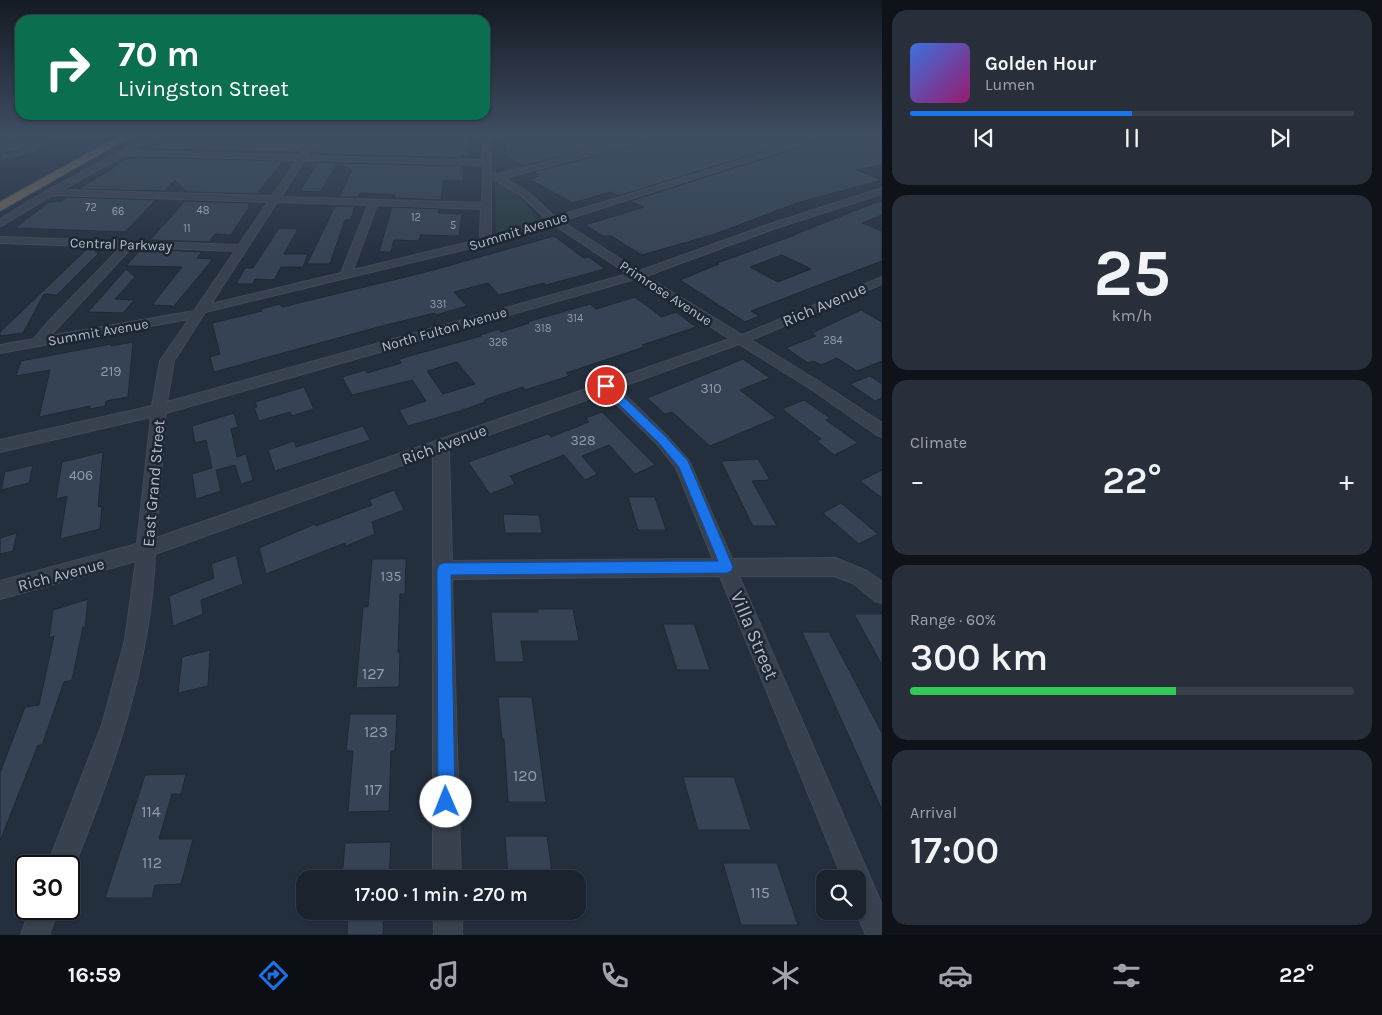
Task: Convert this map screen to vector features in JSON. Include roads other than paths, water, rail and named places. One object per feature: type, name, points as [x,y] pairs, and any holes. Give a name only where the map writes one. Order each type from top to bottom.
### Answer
[{"type":"highway","points":[[0,207],[53,178]]},
{"type":"highway","points":[[27,192],[56,178]]},
{"type":"street","points":[[0,224],[79,178]]},
{"type":"street","name":"East Grand Street","points":[[64,855],[114,725],[135,640],[147,549],[147,528],[159,410],[167,360],[289,178]]},
{"type":"street","points":[[487,178],[485,235],[488,241]]},
{"type":"street","name":"Primrose Avenue","points":[[499,178],[525,194],[553,220],[739,340],[816,386],[882,432]]},
{"type":"street","name":"Summit Avenue","points":[[0,349],[198,312],[488,241],[689,178]]},
{"type":"street","name":"North Fulton Avenue","points":[[0,446],[159,410],[638,274],[779,224],[882,191]]},
{"type":"street","points":[[52,192],[486,206]]},
{"type":"street","points":[[346,275],[373,203]]},
{"type":"street","name":"Central Parkway","points":[[0,240],[242,248]]},
{"type":"street","points":[[38,342],[129,245]]},
{"type":"street","name":"Rich Avenue","points":[[0,590],[147,549],[739,340],[882,280]]},
{"type":"street","name":"Villa Street","points":[[606,386],[684,464],[853,870]]},
{"type":"street","points":[[441,445],[447,870]]},
{"type":"street","points":[[444,570],[835,567],[860,577],[882,594]]},
{"type":"street","name":"Villa Street","points":[[866,901],[880,935]]},
{"type":"street","points":[[35,935],[40,920]]},
{"type":"street","points":[[448,920],[448,935]]}]
